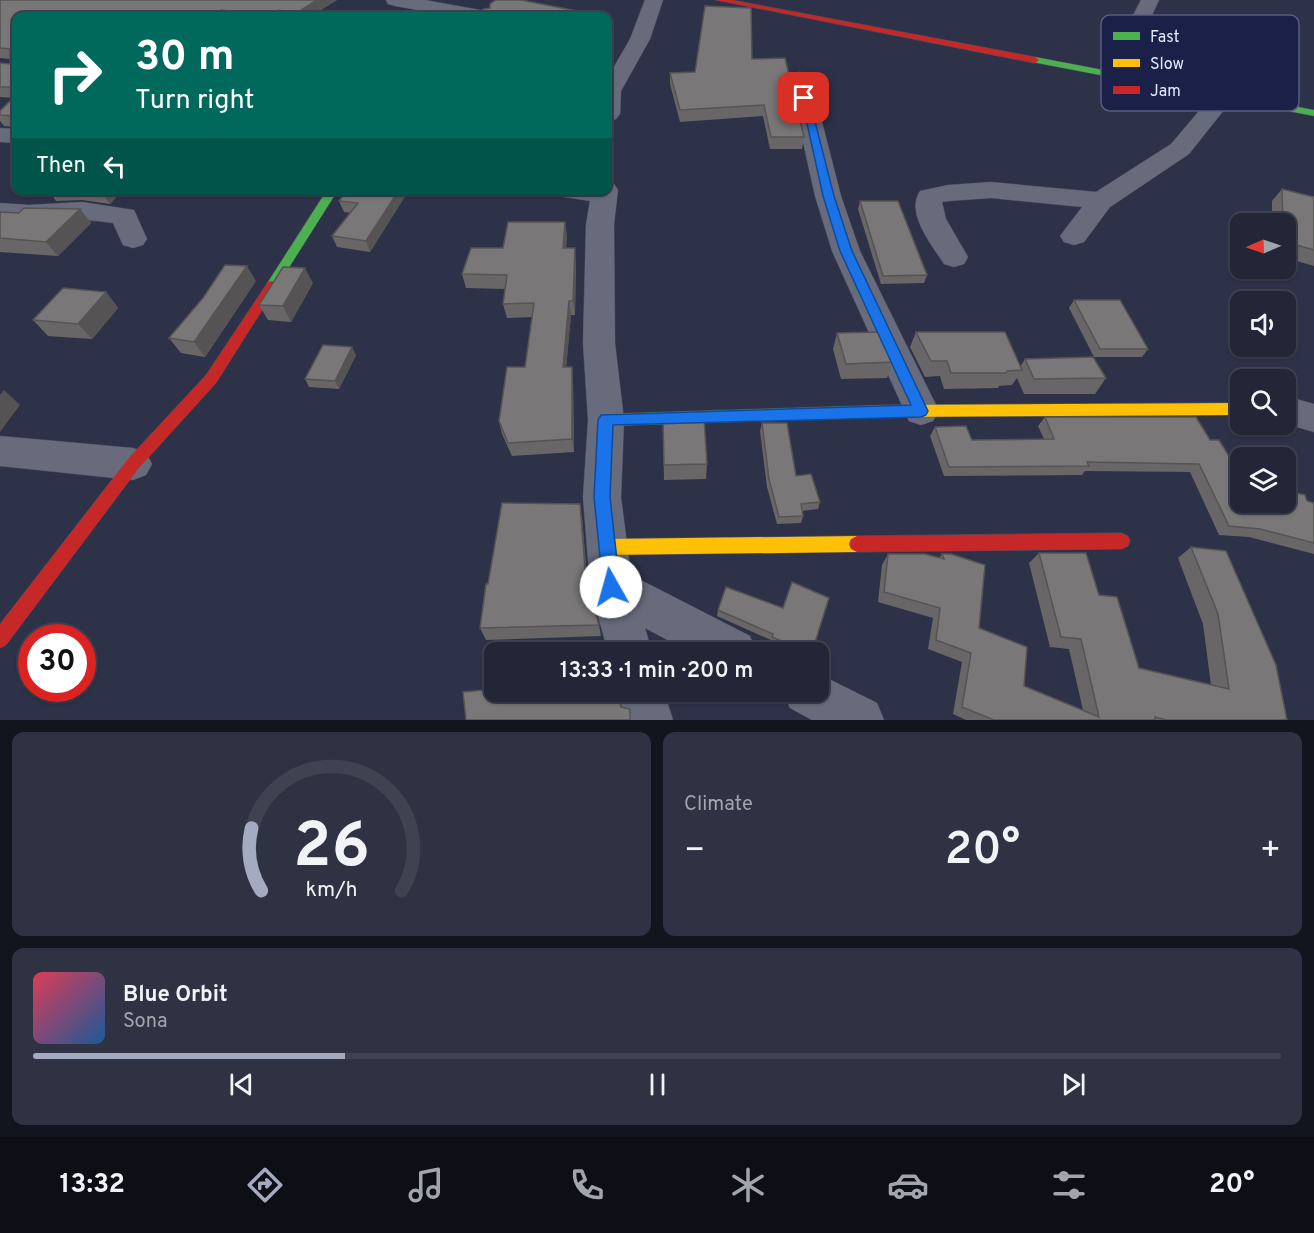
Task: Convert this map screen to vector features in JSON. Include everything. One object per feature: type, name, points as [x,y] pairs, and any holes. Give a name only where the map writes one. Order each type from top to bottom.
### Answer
[{"type":"street","points":[[395,0],[459,12]]},
{"type":"street","points":[[612,85],[626,45],[654,0]]},
{"type":"street","points":[[720,0],[1101,73]]},
{"type":"street","points":[[1143,15],[1150,0]]},
{"type":"street","points":[[800,79],[828,196],[846,251],[921,411]]},
{"type":"street","points":[[1299,110],[1314,113]]},
{"type":"street","points":[[1074,236],[1101,201],[1180,149],[1212,111]]},
{"type":"street","points":[[954,257],[930,214],[927,204],[929,197],[940,194],[1006,190],[1101,201]]},
{"type":"street","points":[[0,639],[133,464],[211,379],[330,195]]},
{"type":"street","points":[[605,195],[600,224],[600,343],[606,420],[602,497],[609,567],[628,642]]},
{"type":"street","points":[[0,211],[29,213],[82,210],[124,216],[133,239]]},
{"type":"street","points":[[606,420],[921,411],[1230,409]]},
{"type":"street","points":[[1296,413],[1314,418]]},
{"type":"street","points":[[0,451],[133,464]]},
{"type":"street","points":[[609,567],[1122,541]]},
{"type":"street","points":[[609,567],[719,642]]},
{"type":"street","points":[[644,702],[649,720]]},
{"type":"street","points":[[825,702],[860,720]]},
{"type":"building","points":[[0,0],[317,0],[298,12],[221,10],[218,12],[12,12],[12,87],[0,87],[0,63],[10,64],[10,49],[0,48]]},
{"type":"building","points":[[496,0],[521,0],[577,11],[479,12],[490,8],[490,4]]},
{"type":"building","points":[[705,6],[751,8],[752,59],[785,58],[804,137],[771,137],[764,105],[680,110],[670,73],[695,72]]},
{"type":"building","points":[[12,99],[12,116],[0,115],[0,111]]},
{"type":"building","points":[[1282,189],[1314,197],[1314,250],[1296,245],[1296,213],[1283,213]]},
{"type":"building","points":[[343,195],[396,195],[366,241],[332,236],[358,203],[339,201]]},
{"type":"building","points":[[860,201],[898,201],[927,275],[883,276]]},
{"type":"building","points":[[24,208],[80,209],[46,242],[0,238],[0,212],[19,213]]},
{"type":"building","points":[[508,222],[565,222],[563,248],[575,248],[573,301],[569,301],[563,367],[572,367],[572,439],[508,443],[499,421],[507,367],[525,367],[534,303],[503,304],[507,275],[462,274],[471,248],[503,248]]},
{"type":"building","points":[[225,265],[247,266],[194,342],[169,338],[203,298]]},
{"type":"building","points":[[283,267],[305,268],[283,306],[259,305]]},
{"type":"building","points":[[63,288],[106,292],[78,324],[33,320]]},
{"type":"building","points":[[1074,300],[1120,300],[1148,349],[1100,349]]},
{"type":"building","points":[[879,332],[893,362],[846,364],[837,333]]},
{"type":"building","points":[[916,332],[1005,332],[1022,370],[1006,373],[951,373],[947,361],[931,361]]},
{"type":"building","points":[[323,345],[352,347],[335,381],[305,379]]},
{"type":"building","points":[[1093,357],[1106,378],[1034,379],[1025,359]]},
{"type":"building","points":[[1045,417],[1196,417],[1210,440],[1219,440],[1230,458],[1230,513],[1296,513],[1296,493],[1305,495],[1307,501],[1314,503],[1314,543],[1260,529],[1229,526],[1199,464],[1087,462],[1089,466],[949,467],[935,427],[966,426],[972,440],[1054,439]]},
{"type":"building","points":[[704,418],[707,464],[664,465],[663,420]]},
{"type":"building","points":[[762,423],[787,423],[796,476],[811,474],[820,502],[801,504],[803,516],[779,517],[769,479]]},
{"type":"building","points":[[502,503],[580,504],[586,581],[599,625],[480,628]]},
{"type":"building","points":[[1191,547],[1226,551],[1276,665],[1287,720],[1166,720],[1155,717],[1155,720],[994,720],[962,707],[971,653],[936,640],[940,608],[884,592],[888,554],[925,554],[944,559],[942,554],[951,554],[985,565],[979,628],[1027,647],[1024,686],[1099,717],[1081,639],[1061,637],[1039,553],[1086,553],[1099,595],[1117,597],[1139,668],[1229,689],[1218,614]]},
{"type":"building","points":[[792,582],[829,598],[815,642],[784,642],[772,637],[773,634],[718,610],[726,587],[783,608]]},
{"type":"building","points":[[484,690],[484,702],[620,702],[621,707],[630,709],[630,720],[466,720],[463,692]]},
{"type":"traffic: fast","points":[[1035,60],[1101,73]]},
{"type":"traffic: fast","points":[[1299,110],[1314,113]]},
{"type":"traffic: fast","points":[[272,285],[330,195]]},
{"type":"traffic: fast","points":[[606,420],[889,411]]},
{"type":"traffic: slow","points":[[889,411],[1230,409]]},
{"type":"traffic: slow","points":[[607,547],[857,544]]},
{"type":"traffic: jam","points":[[720,0],[1035,60]]},
{"type":"traffic: jam","points":[[0,639],[133,464],[211,379],[272,285]]},
{"type":"traffic: jam","points":[[857,544],[1122,541]]},
{"type":"route","points":[[611,587],[602,497],[606,420],[921,411],[846,251],[828,196],[804,98]]}]
